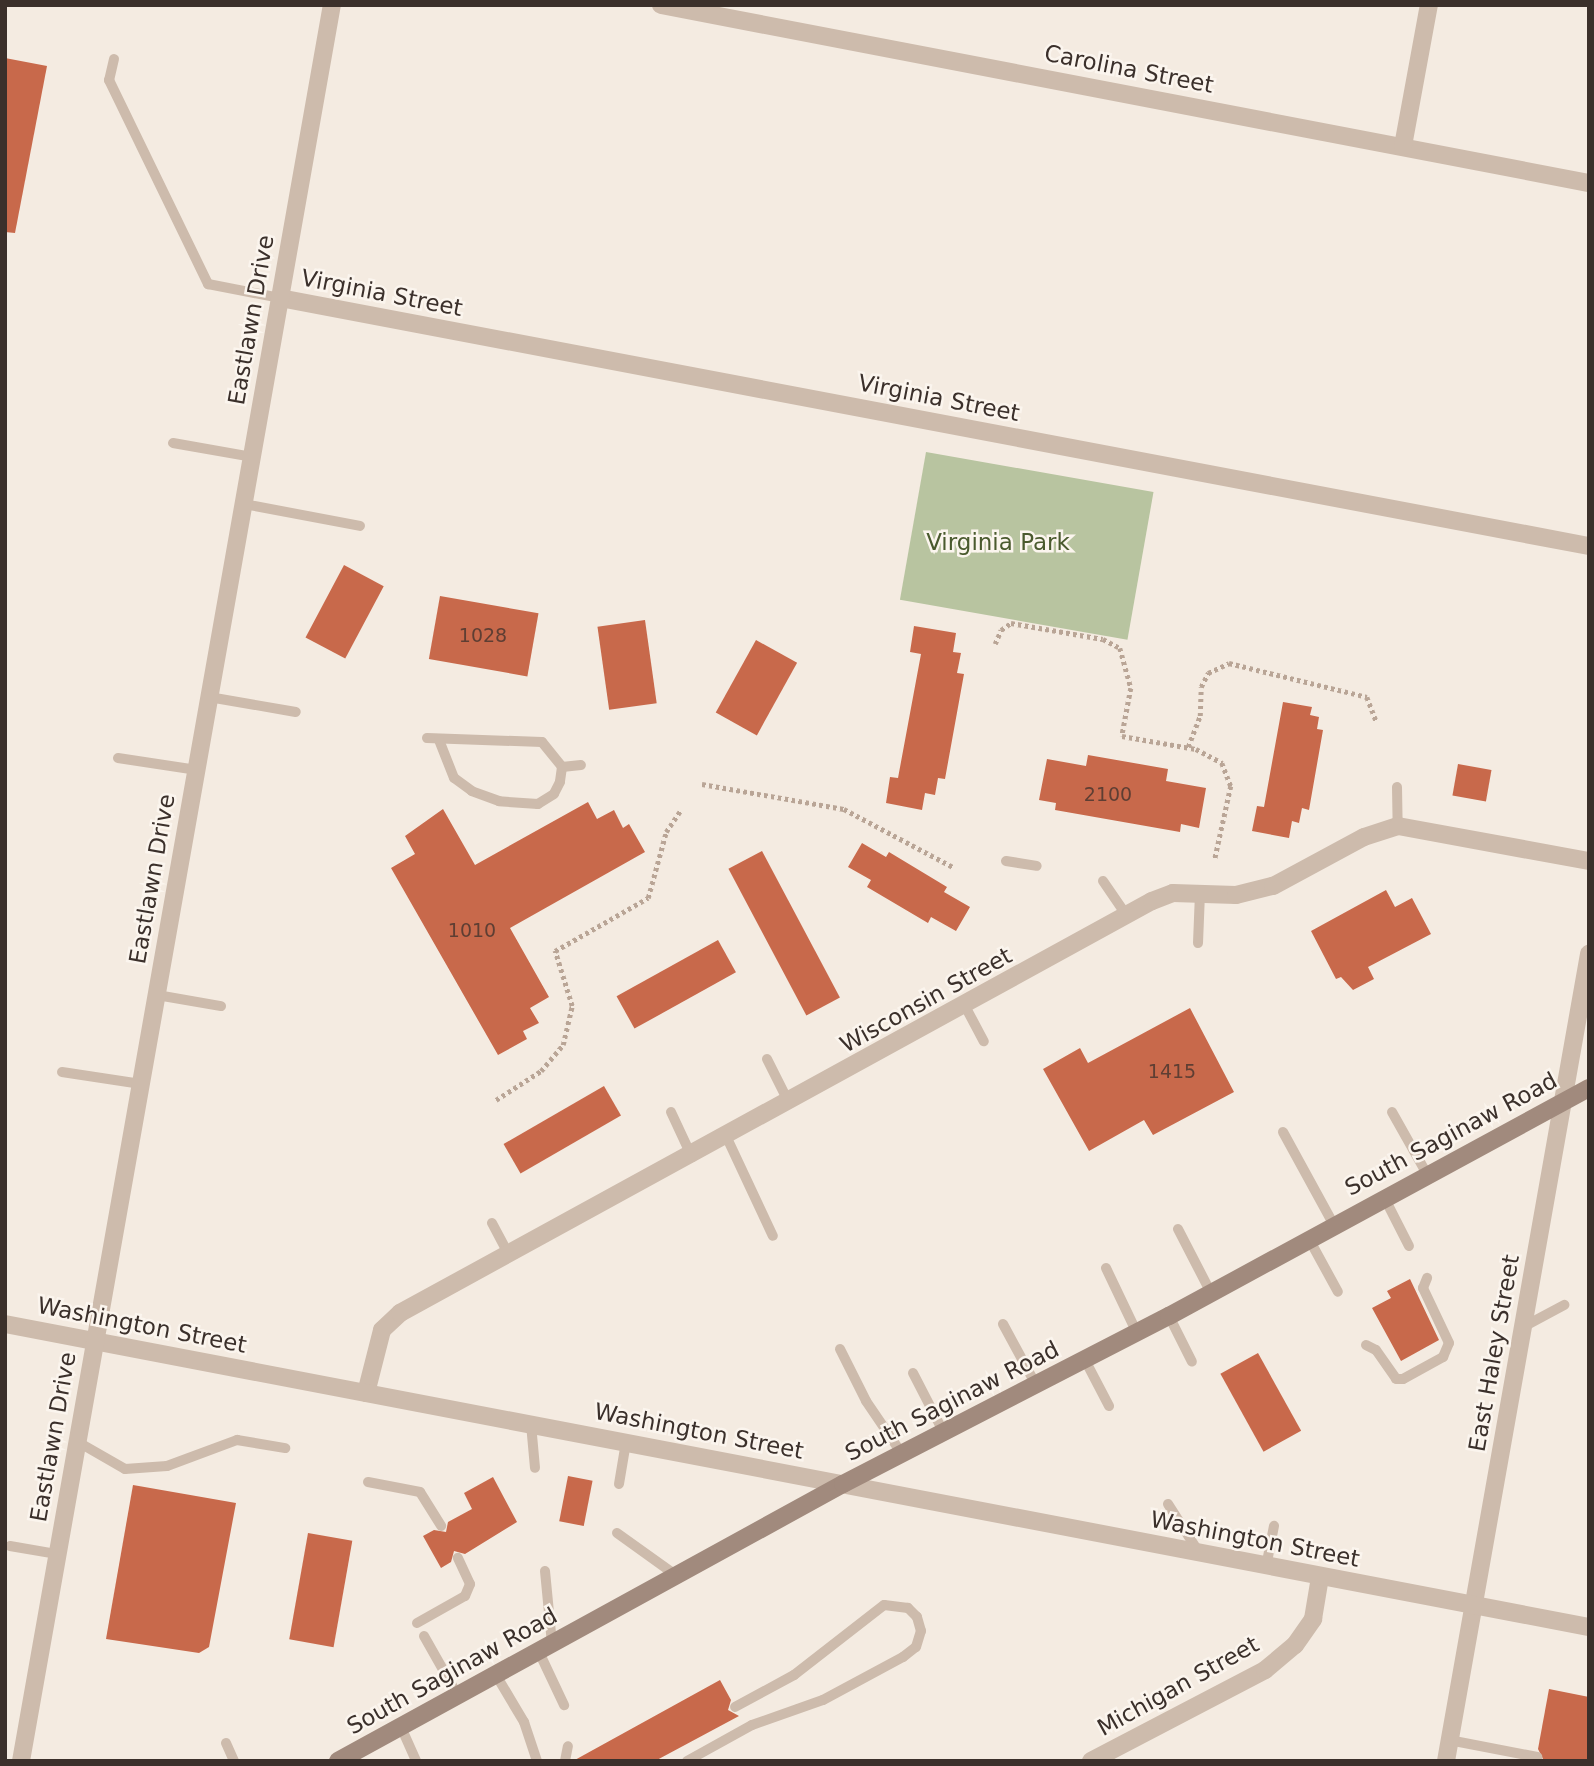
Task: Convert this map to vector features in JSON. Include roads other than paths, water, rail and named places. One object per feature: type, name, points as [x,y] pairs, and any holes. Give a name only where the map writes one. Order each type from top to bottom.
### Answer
[{"type":"main road","name":"South Saginaw Road","points":[[338,1761],[843,1484],[1137,1333],[1589,1088]]},
{"type":"street","name":"Eastlawn Drive","points":[[21,1761],[332,5]]},
{"type":"street","name":"Carolina Street","points":[[661,5],[693,8],[1589,183]]},
{"type":"street","points":[[1403,146],[1429,5]]},
{"type":"street","name":"Virginia Street","points":[[280,298],[1589,546]]},
{"type":"street","name":"Wisconsin Street","points":[[366,1393],[382,1329],[400,1313],[727,1138],[1173,893],[1236,895],[1273,886],[1364,837],[1398,826],[1589,861]]},
{"type":"street","name":"East Haley Street","points":[[1446,1761],[1589,954]]},
{"type":"street","name":"Washington Street","points":[[5,1324],[1589,1627]]},
{"type":"street","name":"Michigan Street","points":[[1091,1761],[1265,1670],[1295,1645],[1313,1619],[1320,1577]]},
{"type":"lane","points":[[114,58],[109,80],[208,284],[280,298]]},
{"type":"lane","points":[[173,443],[252,457]]},
{"type":"lane","points":[[244,504],[360,526]]},
{"type":"lane","points":[[209,697],[296,712]]},
{"type":"lane","points":[[427,738],[542,741],[562,767]]},
{"type":"lane","points":[[439,740],[454,779],[472,792],[509,803],[538,804],[554,794],[562,767]]},
{"type":"lane","points":[[118,758],[197,770]]},
{"type":"lane","points":[[562,767],[581,765]]},
{"type":"lane","points":[[1397,787],[1398,826]]},
{"type":"lane","points":[[1006,861],[1037,866]]},
{"type":"lane","points":[[1103,881],[1127,916]]},
{"type":"lane","points":[[1198,943],[1200,894]]},
{"type":"lane","points":[[157,995],[221,1006]]},
{"type":"lane","points":[[965,1006],[984,1041]]},
{"type":"lane","points":[[767,1059],[789,1103]]},
{"type":"lane","points":[[62,1072],[141,1084]]},
{"type":"lane","points":[[671,1112],[692,1157]]},
{"type":"lane","points":[[1392,1112],[1427,1174]]},
{"type":"lane","points":[[1283,1132],[1334,1225]]},
{"type":"lane","points":[[727,1138],[773,1236]]},
{"type":"lane","points":[[1384,1198],[1409,1246]]},
{"type":"lane","points":[[492,1223],[509,1255]]},
{"type":"lane","points":[[1178,1229],[1211,1293]]},
{"type":"lane","points":[[1309,1239],[1338,1292]]},
{"type":"lane","points":[[1106,1268],[1137,1333]]},
{"type":"lane","points":[[1366,1345],[1376,1350],[1396,1378],[1404,1379],[1443,1357],[1449,1342],[1423,1288],[1427,1278]]},
{"type":"lane","points":[[1523,1327],[1564,1306]]},
{"type":"lane","points":[[1168,1316],[1192,1362]]},
{"type":"lane","points":[[1003,1324],[1036,1385]]},
{"type":"lane","points":[[840,1349],[866,1401],[902,1454]]},
{"type":"lane","points":[[1085,1360],[1109,1406]]},
{"type":"lane","points":[[913,1373],[944,1433]]},
{"type":"lane","points":[[531,1424],[535,1468]]},
{"type":"lane","points":[[78,1442],[125,1469],[167,1466],[237,1440],[285,1448]]},
{"type":"lane","points":[[618,1484],[626,1442]]},
{"type":"lane","points":[[368,1482],[420,1492],[441,1526]]},
{"type":"lane","points":[[1168,1504],[1200,1554]]},
{"type":"lane","points":[[1266,1567],[1274,1526]]},
{"type":"lane","points":[[617,1533],[677,1576]]},
{"type":"lane","points":[[10,1546],[57,1554]]},
{"type":"lane","points":[[417,1623],[465,1596],[470,1584],[458,1558]]},
{"type":"lane","points":[[545,1571],[546,1648],[564,1705]]},
{"type":"lane","points":[[687,1761],[752,1725],[823,1700],[903,1657],[916,1647],[921,1632],[917,1617],[908,1608],[884,1605],[794,1675],[735,1707]]},
{"type":"lane","points":[[424,1636],[458,1696]]},
{"type":"lane","points":[[496,1675],[524,1722],[537,1761]]},
{"type":"lane","points":[[401,1727],[416,1761]]},
{"type":"lane","points":[[1450,1740],[1537,1757]]},
{"type":"lane","points":[[226,1743],[234,1761]]},
{"type":"lane","points":[[565,1761],[568,1746]]},
{"type":"park label","name":"Virginia Park","points":[[998,542]]}]
